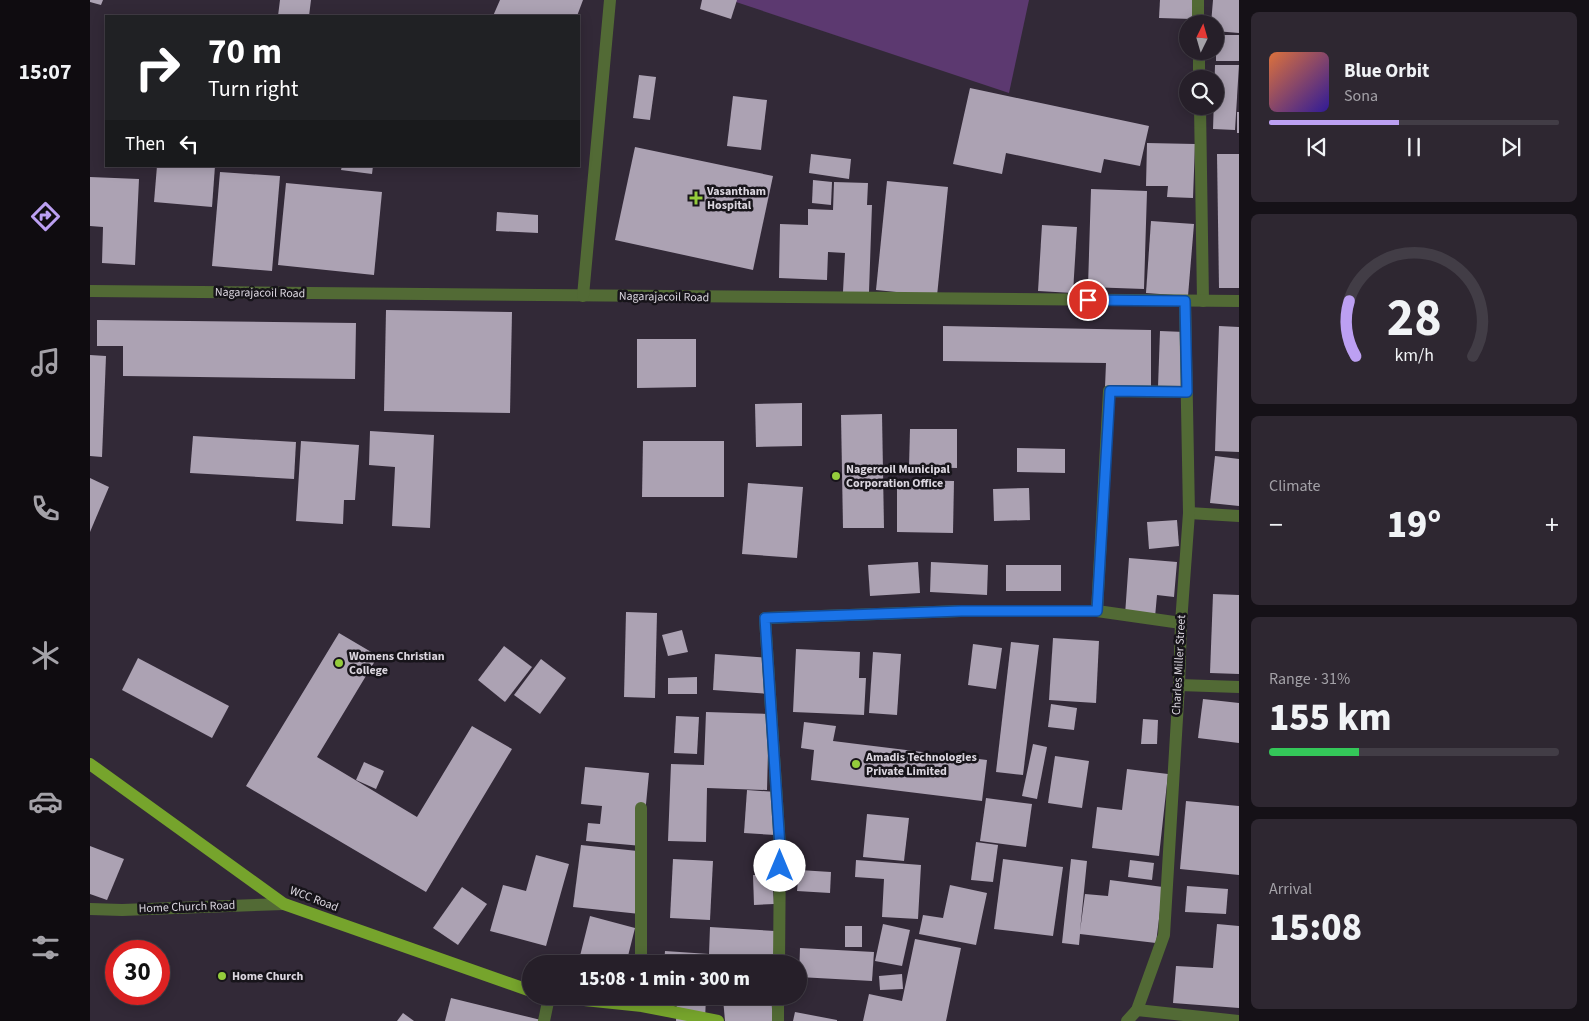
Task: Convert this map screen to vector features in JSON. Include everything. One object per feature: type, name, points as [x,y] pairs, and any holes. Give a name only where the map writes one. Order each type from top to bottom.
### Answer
[{"type":"main road","name":"WCC Road","points":[[90,764],[284,904],[522,988]]},
{"type":"main road","points":[[657,1005],[718,1021]]},
{"type":"street","points":[[583,296],[610,0]]},
{"type":"street","points":[[1198,0],[1198,15]]},
{"type":"street","points":[[1200,115],[1204,301]]},
{"type":"street","name":"Nagarajacoil Road","points":[[90,291],[1239,302]]},
{"type":"street","name":"Charles Miller Street","points":[[1128,1021],[1137,1010],[1164,935],[1189,513],[1185,301]]},
{"type":"street","points":[[1097,611],[1110,391],[1187,392]]},
{"type":"street","points":[[1189,513],[1239,516]]},
{"type":"street","points":[[778,955],[780,847],[765,618],[961,611],[1097,611],[1181,623]]},
{"type":"street","points":[[1179,685],[1239,687]]},
{"type":"street","points":[[641,808],[641,955]]},
{"type":"street","name":"Home Church Road","points":[[90,909],[122,910],[284,904]]},
{"type":"street","points":[[544,1021],[547,1005]]},
{"type":"street","points":[[778,1005],[778,1021]]},
{"type":"street","points":[[1137,1010],[1239,1021]]},
{"type":"shaded area","points":[[730,0],[1029,0],[1009,93]]},
{"type":"building","points":[[90,0],[103,0],[101,5],[90,2]]},
{"type":"building","points":[[280,0],[311,0],[309,15],[278,15]]},
{"type":"building","points":[[500,0],[583,0],[577,15],[493,15]]},
{"type":"building","points":[[702,0],[737,0],[731,19],[700,9]]},
{"type":"building","points":[[1160,0],[1193,0],[1192,15],[1179,15],[1179,19],[1159,18]]},
{"type":"building","points":[[1213,0],[1239,0],[1239,33],[1224,32],[1224,15],[1212,15]]},
{"type":"building","points":[[1224,35],[1239,35],[1239,61],[1216,61],[1224,60]]},
{"type":"building","points":[[1215,65],[1239,65],[1235,130],[1213,129],[1213,115],[1224,115],[1224,70],[1215,70]]},
{"type":"building","points":[[639,75],[656,77],[650,120],[633,118]]},
{"type":"building","points":[[970,88],[1149,126],[1140,166],[1104,159],[1101,173],[1006,153],[1002,174],[953,164]]},
{"type":"building","points":[[733,96],[767,100],[761,150],[727,146]]},
{"type":"building","points":[[1237,112],[1239,112],[1239,133],[1237,133]]},
{"type":"building","points":[[1147,143],[1195,144],[1193,198],[1167,197],[1168,186],[1146,186]]},
{"type":"building","points":[[635,147],[773,176],[753,270],[615,240]]},
{"type":"building","points":[[811,154],[851,159],[849,179],[809,173]]},
{"type":"building","points":[[1217,154],[1239,154],[1239,288],[1219,288]]},
{"type":"building","points":[[157,167],[215,167],[212,207],[154,202]]},
{"type":"building","points":[[342,167],[373,167],[372,174],[341,170]]},
{"type":"building","points":[[220,172],[280,176],[272,271],[212,266]]},
{"type":"building","points":[[90,177],[139,179],[135,265],[102,263],[103,227],[90,226]]},
{"type":"building","points":[[813,180],[832,182],[831,205],[812,203]]},
{"type":"building","points":[[887,181],[948,187],[937,296],[876,290]]},
{"type":"building","points":[[834,182],[868,183],[867,205],[872,205],[869,292],[843,292],[845,253],[828,252],[827,280],[779,278],[780,224],[808,225],[808,209],[833,210]]},
{"type":"building","points":[[286,183],[382,192],[374,275],[278,265]]},
{"type":"building","points":[[1091,189],[1147,191],[1144,289],[1088,287]]},
{"type":"building","points":[[497,212],[538,215],[538,233],[496,231]]},
{"type":"building","points":[[1151,221],[1194,224],[1188,296],[1146,293]]},
{"type":"building","points":[[1042,225],[1077,227],[1073,293],[1038,291]]},
{"type":"building","points":[[386,310],[512,312],[510,413],[384,411]]},
{"type":"building","points":[[97,320],[356,323],[355,379],[123,376],[123,346],[97,346]]},
{"type":"building","points":[[943,326],[1151,330],[1151,388],[1105,387],[1106,363],[943,361]]},
{"type":"building","points":[[1219,326],[1239,327],[1239,452],[1215,451]]},
{"type":"building","points":[[1160,331],[1185,332],[1183,388],[1158,387]]},
{"type":"building","points":[[637,339],[696,339],[696,387],[637,388]]},
{"type":"building","points":[[90,355],[106,356],[102,457],[90,456]]},
{"type":"building","points":[[802,403],[802,446],[756,447],[755,404]]},
{"type":"building","points":[[882,414],[884,528],[843,528],[841,415]]},
{"type":"building","points":[[910,429],[957,429],[957,468],[909,467]]},
{"type":"building","points":[[370,431],[434,435],[430,528],[392,526],[395,467],[369,465]]},
{"type":"building","points":[[193,436],[296,442],[294,479],[190,473]]},
{"type":"building","points":[[301,441],[359,445],[355,500],[344,500],[343,524],[296,521]]},
{"type":"building","points":[[643,441],[724,441],[724,497],[642,497]]},
{"type":"building","points":[[1017,448],[1065,449],[1065,473],[1017,472]]},
{"type":"building","points":[[1215,456],[1239,459],[1239,506],[1210,503]]},
{"type":"building","points":[[90,478],[109,487],[90,532]]},
{"type":"building","points":[[897,480],[954,481],[953,533],[897,532]]},
{"type":"building","points":[[748,483],[803,487],[797,558],[742,554]]},
{"type":"building","points":[[1029,488],[1030,520],[994,521],[993,489]]},
{"type":"building","points":[[1177,520],[1179,546],[1149,549],[1147,522]]},
{"type":"building","points":[[1129,558],[1177,562],[1174,597],[1157,595],[1155,617],[1125,615]]},
{"type":"building","points":[[918,562],[920,593],[870,596],[868,565]]},
{"type":"building","points":[[931,562],[988,565],[987,595],[930,592]]},
{"type":"building","points":[[1006,565],[1061,565],[1061,591],[1006,591]]},
{"type":"building","points":[[1213,594],[1239,595],[1239,674],[1210,673]]},
{"type":"building","points":[[626,612],[657,613],[655,698],[624,697]]},
{"type":"building","points":[[682,630],[688,652],[668,656],[662,635]]},
{"type":"building","points":[[339,633],[378,656],[317,757],[417,817],[472,726],[512,749],[426,892],[246,786]]},
{"type":"building","points":[[1053,638],[1099,641],[1096,703],[1049,700]]},
{"type":"building","points":[[1011,642],[1039,645],[1023,775],[996,772]]},
{"type":"building","points":[[973,644],[1002,648],[996,689],[968,685]]},
{"type":"building","points":[[504,646],[532,667],[505,702],[478,680]]},
{"type":"building","points":[[796,649],[860,652],[859,678],[866,678],[864,715],[793,712]]},
{"type":"building","points":[[873,652],[901,654],[897,715],[869,713]]},
{"type":"building","points":[[715,654],[772,658],[771,694],[713,690]]},
{"type":"building","points":[[138,658],[229,706],[212,738],[122,690]]},
{"type":"building","points":[[541,659],[566,678],[540,714],[514,695]]},
{"type":"building","points":[[697,677],[697,694],[668,694],[668,678]]},
{"type":"building","points":[[1203,699],[1239,703],[1239,743],[1198,738]]},
{"type":"building","points":[[1051,704],[1077,708],[1074,730],[1048,727]]},
{"type":"building","points":[[706,712],[769,714],[767,790],[707,788],[706,842],[668,841],[671,764],[704,765]]},
{"type":"building","points":[[676,716],[699,717],[697,754],[674,753]]},
{"type":"building","points":[[1143,719],[1158,720],[1157,744],[1141,744]]},
{"type":"building","points":[[804,722],[836,726],[833,741],[987,760],[982,801],[811,780],[814,750],[801,748]]},
{"type":"building","points":[[1033,744],[1047,747],[1037,799],[1022,796]]},
{"type":"building","points":[[1055,756],[1089,761],[1082,808],[1048,803]]},
{"type":"building","points":[[364,762],[384,771],[376,789],[356,780]]},
{"type":"building","points":[[585,767],[649,773],[642,846],[586,841],[588,823],[600,824],[602,806],[581,804]]},
{"type":"building","points":[[1127,769],[1168,774],[1159,856],[1092,848],[1097,807],[1122,810]]},
{"type":"building","points":[[747,790],[777,792],[775,835],[744,833]]},
{"type":"building","points":[[986,798],[1032,804],[1026,847],[980,841]]},
{"type":"building","points":[[1186,801],[1239,806],[1239,875],[1180,869]]},
{"type":"building","points":[[867,814],[909,818],[904,861],[863,857]]},
{"type":"building","points":[[976,842],[998,845],[993,882],[971,880]]},
{"type":"building","points":[[581,845],[647,852],[640,914],[573,907]]},
{"type":"building","points":[[90,846],[124,859],[107,900],[90,894]]},
{"type":"building","points":[[536,855],[569,864],[546,946],[490,931],[503,885],[526,891]]},
{"type":"building","points":[[673,859],[713,861],[710,920],[670,918]]},
{"type":"building","points":[[1003,859],[1063,867],[1053,936],[994,929]]},
{"type":"building","points":[[1071,859],[1087,861],[1080,931],[1085,894],[1108,896],[1110,880],[1163,887],[1156,943],[1080,934],[1079,945],[1062,943]]},
{"type":"building","points":[[856,860],[921,865],[918,919],[882,917],[884,879],[855,877]]},
{"type":"building","points":[[1130,860],[1154,863],[1152,880],[1128,877]]},
{"type":"building","points":[[799,870],[831,872],[830,893],[797,891]]},
{"type":"building","points":[[772,874],[774,904],[754,905],[753,875]]},
{"type":"building","points":[[950,885],[987,893],[976,945],[919,934],[923,915],[943,918]]},
{"type":"building","points":[[1187,886],[1228,889],[1226,914],[1185,912]]},
{"type":"building","points":[[462,887],[487,904],[458,945],[433,928]]},
{"type":"building","points":[[590,916],[635,928],[628,955],[580,955]]},
{"type":"building","points":[[883,924],[910,930],[902,966],[875,961]]},
{"type":"building","points":[[1217,924],[1239,926],[1239,1008],[1173,1003],[1176,966],[1213,968]]},
{"type":"building","points":[[845,926],[862,926],[862,947],[845,947]]},
{"type":"building","points":[[710,927],[775,931],[774,955],[665,955],[665,951],[709,954]]},
{"type":"building","points":[[915,939],[961,948],[946,1021],[863,1021],[869,994],[902,1001]]},
{"type":"building","points":[[800,948],[874,952],[872,981],[807,977],[807,955],[800,955]]},
{"type":"building","points":[[902,974],[903,989],[880,990],[879,976]]},
{"type":"building","points":[[451,998],[541,1020],[541,1021],[445,1021]]},
{"type":"building","points":[[677,1005],[706,1005],[705,1021],[676,1021]]},
{"type":"building","points":[[724,1005],[772,1005],[773,1021],[725,1021]]},
{"type":"building","points":[[795,1012],[837,1020],[837,1021],[793,1021]]},
{"type":"building","points":[[403,1013],[414,1021],[397,1021]]},
{"type":"place","name":"Vasantham Hospital","points":[[696,198]]},
{"type":"place","name":"Nagercoil Municipal Corporation Office","points":[[836,476]]},
{"type":"place","name":"Womens Christian College","points":[[339,663]]},
{"type":"place","name":"Amadis Technologies Private Limited","points":[[856,764]]},
{"type":"place","name":"Home Church","points":[[222,976]]},
{"type":"route","points":[[780,866],[765,618],[961,611],[1097,611],[1110,391],[1187,392],[1185,301],[1088,300]]}]
